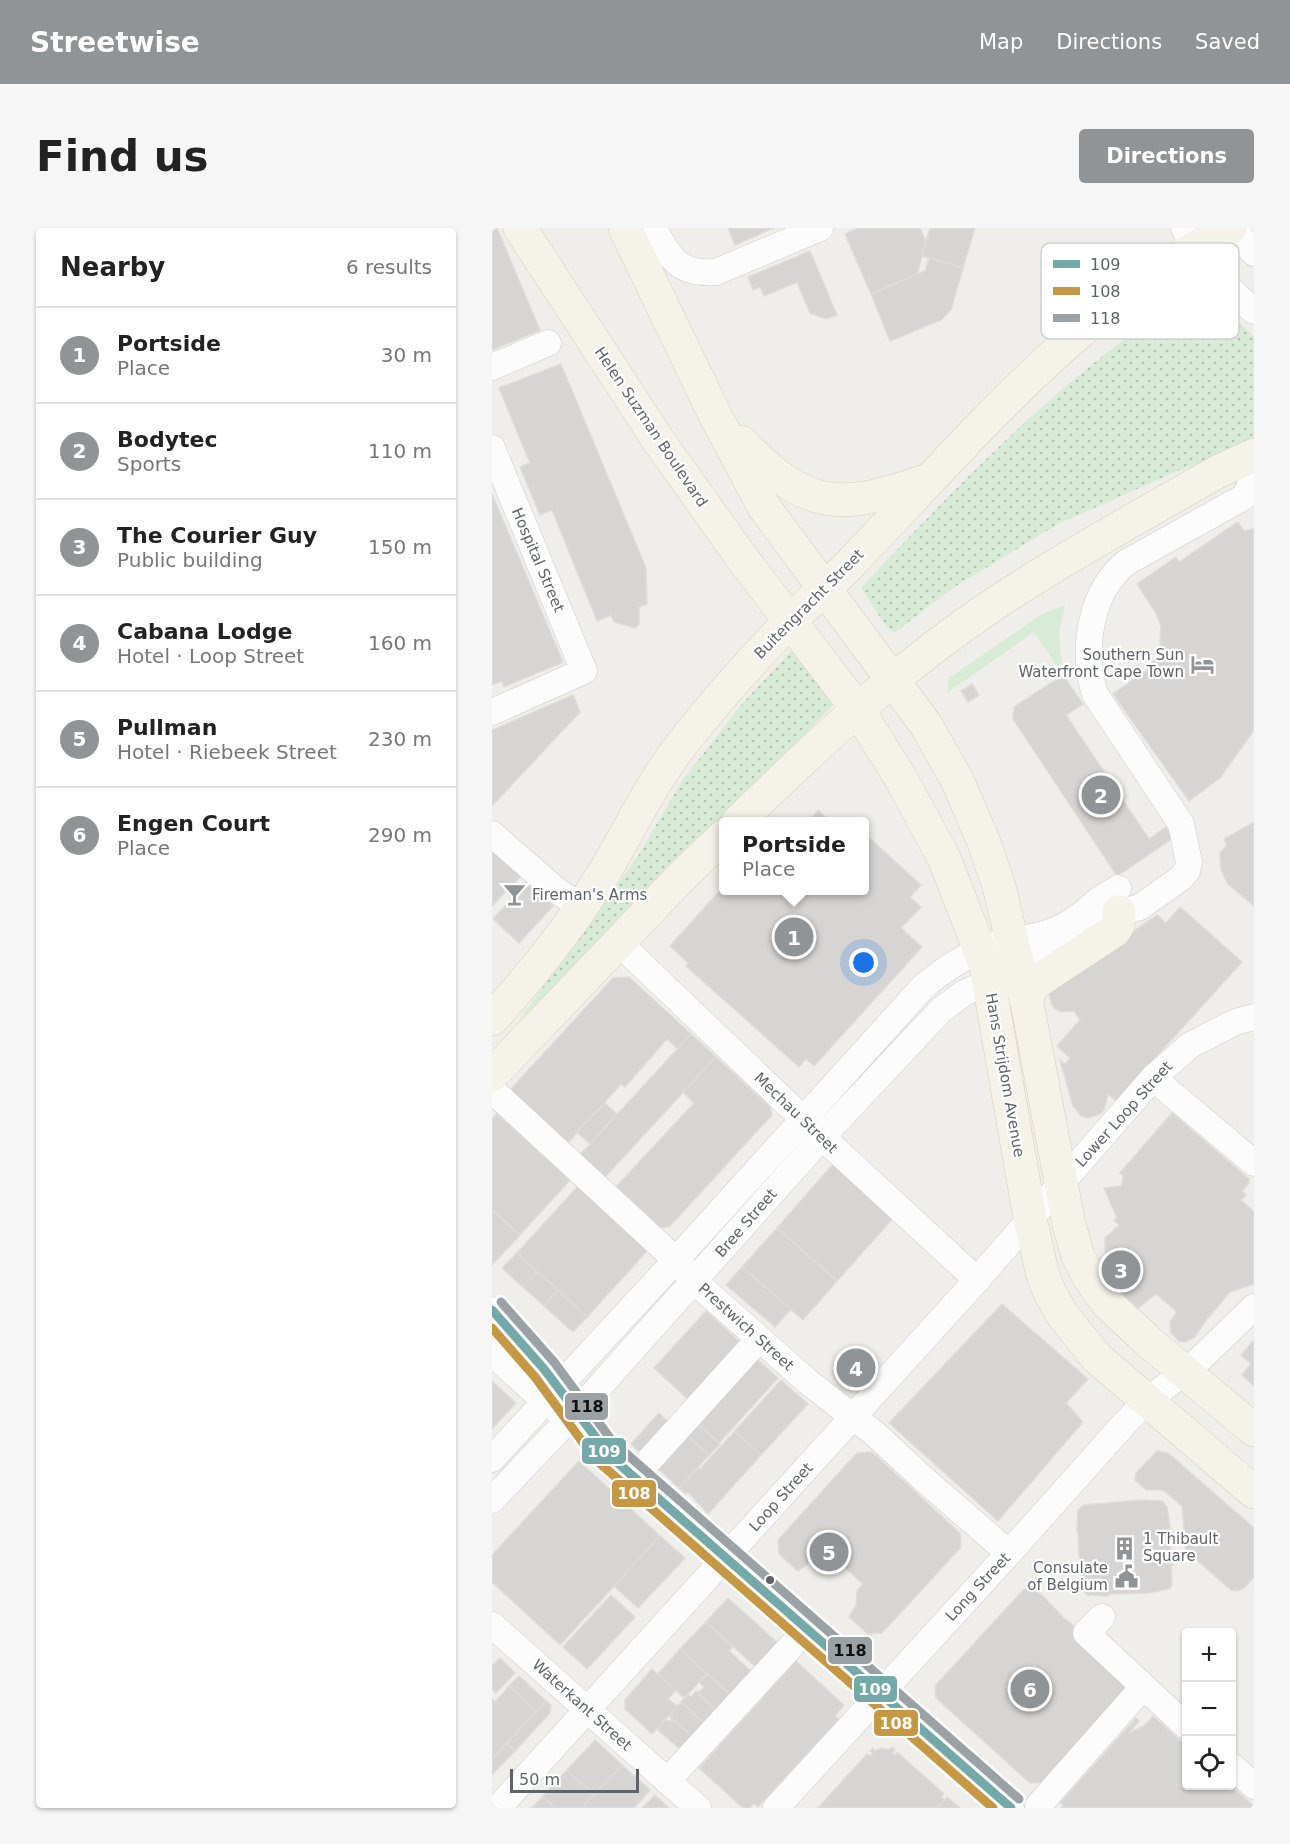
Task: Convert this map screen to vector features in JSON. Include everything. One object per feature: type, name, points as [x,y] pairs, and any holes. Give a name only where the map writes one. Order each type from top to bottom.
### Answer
[{"type":"main road","name":"Helen Suzman Boulevard","points":[[520,228],[669,456],[742,558],[791,620]]},
{"type":"main road","points":[[625,228],[715,415],[764,507],[825,587]]},
{"type":"main road","name":"Buitengracht Street","points":[[1188,238],[1231,228]]},
{"type":"main road","name":"Buitengracht Street","points":[[492,1019],[559,941],[680,746],[760,652],[848,566],[1006,399],[1072,339]]},
{"type":"main road","points":[[715,415],[770,471],[799,490],[817,497],[842,500],[862,499],[886,495],[929,480]]},
{"type":"main road","points":[[743,817],[807,754],[858,710],[923,657],[1001,599],[1208,477],[1254,455]]},
{"type":"main road","name":"Hans Strijdom Avenue","points":[[825,587],[926,725],[958,782],[983,840],[999,886],[1000,960],[1030,1218],[1042,1272],[1049,1291],[1062,1314],[1096,1358],[1254,1492]]},
{"type":"main road","name":"Hans Strijdom Avenue","points":[[791,620],[858,710],[900,777],[1000,960],[1026,999],[1061,1184],[1078,1256],[1094,1285],[1107,1303],[1254,1430]]},
{"type":"main road","points":[[492,1075],[719,840]]},
{"type":"main road","points":[[1026,999],[1038,981],[1114,931],[1126,902]]},
{"type":"street","points":[[654,228],[672,259],[685,270],[701,273],[716,272],[820,228]]},
{"type":"street","points":[[1231,228],[1254,253]]},
{"type":"street","points":[[1239,298],[1254,311]]},
{"type":"street","points":[[492,367],[548,343]]},
{"type":"street","name":"Hospital Street","points":[[492,448],[585,671],[492,712]]},
{"type":"street","points":[[1000,960],[1042,934],[1060,928],[1090,909],[1096,902],[1126,902],[1181,878],[1187,871],[1188,852],[1181,824],[1095,694],[1090,680],[1087,655],[1090,630],[1097,608],[1115,571],[1127,562],[1244,497],[1254,478]]},
{"type":"street","points":[[492,834],[556,890],[581,907]]},
{"type":"street","name":"Mechau Street","points":[[619,943],[803,1120],[976,1280]]},
{"type":"street","name":"Bree Street","points":[[492,1460],[923,987],[953,963],[1000,960]]},
{"type":"street","name":"Bree Street","points":[[492,1500],[572,1416],[822,1137],[941,1010],[964,993],[1000,960]]},
{"type":"street","name":"Lower Loop Street","points":[[1061,1184],[1153,1078],[1189,1046],[1235,1022],[1254,1017]]},
{"type":"street","points":[[1153,1078],[1254,1163]]},
{"type":"street","name":"Prestwich Street","points":[[492,1090],[676,1260],[694,1281],[759,1339],[852,1418],[874,1433],[927,1482],[1010,1552]]},
{"type":"street","name":"Loop Street","points":[[498,1808],[1061,1184]]},
{"type":"street","name":"Long Street","points":[[776,1808],[1147,1401],[1186,1372],[1254,1307]]},
{"type":"street","points":[[492,1310],[544,1369],[551,1394]]},
{"type":"street","points":[[635,1476],[759,1339]]},
{"type":"street","points":[[492,1353],[551,1394],[603,1450],[1011,1808]]},
{"type":"street","points":[[1102,1617],[1086,1633],[1182,1722]]},
{"type":"street","name":"Waterkant Street","points":[[492,1625],[698,1808]]},
{"type":"street","points":[[668,1781],[808,1628]]},
{"type":"street","points":[[1038,1806],[1143,1687]]},
{"type":"street","points":[[1236,1770],[1254,1786]]},
{"type":"green space","points":[[1239,323],[1254,337],[1254,441],[1173,473],[1058,524],[956,586],[894,633],[886,626],[861,588],[991,454],[1096,361],[1125,339],[1239,339]]},
{"type":"green space","points":[[1065,605],[1059,634],[1063,675],[1034,632],[947,693],[949,678],[1042,614]]},
{"type":"green space","points":[[793,649],[834,704],[727,817],[719,817],[719,825],[641,904],[520,1019],[638,856],[682,781],[742,704]]},
{"type":"building","points":[[492,228],[497,228],[540,330],[492,350]]},
{"type":"building","points":[[728,228],[774,228],[735,245]]},
{"type":"building","points":[[858,228],[920,228],[926,242],[917,275],[871,294],[845,234]]},
{"type":"building","points":[[930,228],[975,228],[963,268],[922,256]]},
{"type":"building","points":[[810,251],[837,315],[826,319],[810,313],[797,282],[764,296],[760,287],[753,290],[748,277]]},
{"type":"building","points":[[929,258],[963,268],[951,310],[941,320],[890,341],[871,294],[925,271]]},
{"type":"building","points":[[561,364],[646,568],[647,604],[639,607],[639,624],[635,628],[614,622],[611,615],[597,621],[552,510],[540,515],[520,467],[530,463],[499,388]]},
{"type":"building","points":[[492,494],[563,662],[504,687],[502,681],[492,685]]},
{"type":"building","name":"Southern Sun Waterfront Cape Town","points":[[1238,522],[1244,531],[1254,529],[1254,730],[1220,778],[1189,801],[1113,694],[1146,671],[1156,657],[1160,644],[1161,627],[1156,613],[1137,584],[1176,557],[1179,562]]},
{"type":"building","points":[[1063,675],[1083,704],[1066,715],[1149,839],[1166,827],[1173,838],[1117,876],[1013,719],[1014,707]]},
{"type":"building","points":[[972,684],[979,695],[968,702],[961,691]]},
{"type":"building","points":[[573,695],[580,712],[492,806],[492,730]]},
{"type":"building","points":[[818,810],[826,817],[812,817]]},
{"type":"building","points":[[1254,822],[1254,906],[1228,884],[1221,870],[1220,853],[1227,845],[1224,839]]},
{"type":"building","points":[[869,838],[921,885],[910,897],[921,907],[901,928],[922,947],[814,1066],[806,1059],[799,1067],[686,966],[688,963],[670,946],[719,892],[719,895],[869,895]]},
{"type":"building","points":[[492,850],[521,876],[492,906]]},
{"type":"building","points":[[526,882],[553,906],[519,943],[493,919]]},
{"type":"building","points":[[1180,907],[1242,962],[1116,1101],[1108,1094],[1104,1110],[1100,1114],[1087,1118],[1081,1116],[1073,1106],[1060,1060],[1065,1064],[1070,1058],[1057,1046],[1080,1020],[1074,1011],[1061,1012],[1055,1009],[1051,1003],[1049,990],[1157,915],[1166,923]]},
{"type":"building","points":[[629,977],[691,1034],[678,1049],[667,1039],[625,1087],[621,1084],[568,1143],[509,1091],[613,978]]},
{"type":"building","points":[[691,1034],[716,1057],[605,1177],[580,1155]]},
{"type":"building","points":[[716,1057],[770,1107],[772,1115],[670,1226],[661,1228],[616,1187],[694,1103],[683,1092]]},
{"type":"building","points":[[605,1103],[617,1114],[590,1144],[577,1132]]},
{"type":"building","points":[[1172,1113],[1249,1179],[1249,1183],[1242,1191],[1246,1195],[1241,1200],[1254,1212],[1254,1217],[1234,1239],[1211,1217],[1184,1200],[1155,1189],[1131,1185],[1122,1186],[1123,1176],[1120,1173]]},
{"type":"building","points":[[1172,1113],[1249,1179],[1249,1183],[1242,1191],[1246,1195],[1241,1200],[1254,1212],[1254,1284],[1230,1292],[1195,1337],[1185,1342],[1179,1341],[1171,1333],[1170,1322],[1177,1312],[1156,1294],[1138,1308],[1125,1297],[1109,1268],[1105,1249],[1105,1238],[1119,1225],[1114,1220],[1117,1218],[1104,1188],[1122,1186],[1123,1176],[1120,1173]]},
{"type":"building","points":[[497,1114],[570,1180],[520,1235],[492,1210],[492,1119]]},
{"type":"building","points":[[834,1163],[895,1216],[837,1281],[777,1228]]},
{"type":"building","points":[[578,1186],[648,1250],[587,1317],[517,1253]]},
{"type":"building","points":[[492,1210],[520,1235],[492,1265]]},
{"type":"building","points":[[777,1228],[837,1281],[803,1320],[742,1267]]},
{"type":"building","points":[[517,1253],[537,1272],[523,1287],[502,1268]]},
{"type":"building","points":[[742,1267],[791,1309],[775,1327],[726,1285]]},
{"type":"building","points":[[537,1272],[558,1290],[544,1306],[523,1287]]},
{"type":"building","points":[[558,1290],[587,1317],[573,1332],[544,1306]]},
{"type":"building","points":[[1002,1304],[1088,1379],[1066,1403],[1083,1422],[998,1521],[889,1423]]},
{"type":"building","points":[[706,1311],[744,1346],[692,1403],[654,1368]]},
{"type":"building","points":[[1254,1340],[1254,1386],[1242,1375],[1251,1364],[1241,1355]]},
{"type":"building","points":[[753,1355],[778,1378],[719,1443],[693,1420]]},
{"type":"building","points":[[781,1380],[808,1404],[761,1455],[735,1431]]},
{"type":"building","points":[[492,1381],[516,1403],[492,1429]]},
{"type":"building","points":[[659,1413],[671,1425],[644,1456],[631,1444]]},
{"type":"building","points":[[693,1420],[720,1444],[709,1455],[683,1432]]},
{"type":"building","points":[[735,1431],[761,1455],[708,1514],[688,1492],[686,1494],[679,1488]]},
{"type":"building","points":[[683,1432],[709,1455],[679,1488],[653,1464]]},
{"type":"building","points":[[1157,1451],[1168,1453],[1254,1528],[1254,1577],[1244,1588],[1238,1591],[1231,1590],[1186,1551],[1182,1506],[1163,1490],[1146,1490],[1135,1480],[1136,1473]]},
{"type":"building","points":[[872,1452],[960,1533],[961,1547],[882,1633],[868,1634],[849,1617],[856,1605],[857,1591],[863,1584],[829,1553],[823,1560],[809,1563],[798,1571],[779,1554],[778,1540],[857,1453]]},
{"type":"building","points":[[579,1461],[660,1536],[560,1645],[492,1582],[492,1555]]},
{"type":"building","name":"1 Thibault Square","points":[[1141,1500],[1162,1501],[1167,1507],[1173,1565],[1171,1566],[1172,1585],[1169,1589],[1148,1593],[1087,1595],[1082,1589],[1080,1571],[1078,1510],[1084,1505]]},
{"type":"building","points":[[660,1536],[685,1558],[638,1608],[614,1586]]},
{"type":"building","points":[[1024,1589],[1036,1589],[1063,1617],[1124,1668],[1126,1692],[1044,1782],[1030,1783],[936,1698],[935,1686]]},
{"type":"building","points":[[611,1595],[635,1617],[587,1669],[563,1647]]},
{"type":"building","points":[[728,1598],[780,1645],[758,1669],[706,1622]]},
{"type":"building","points":[[706,1622],[733,1647],[729,1651],[753,1673],[732,1696],[680,1649]]},
{"type":"building","points":[[680,1649],[707,1674],[684,1698],[658,1674]]},
{"type":"building","points":[[500,1658],[515,1673],[496,1693],[492,1689],[492,1666]]},
{"type":"building","points":[[796,1661],[844,1705],[835,1716],[839,1719],[758,1807],[754,1803],[750,1808],[743,1808],[699,1768]]},
{"type":"building","points":[[652,1669],[676,1690],[668,1699],[677,1706],[652,1734],[625,1709],[625,1700]]},
{"type":"building","points":[[707,1674],[732,1696],[718,1712],[698,1693],[704,1687],[699,1682]]},
{"type":"building","points":[[519,1676],[546,1701],[536,1712],[509,1686]]},
{"type":"building","points":[[509,1686],[536,1712],[492,1759],[492,1699],[495,1702]]},
{"type":"building","points":[[696,1691],[718,1712],[706,1725],[681,1702],[688,1695],[691,1697]]},
{"type":"building","points":[[546,1701],[551,1705],[550,1713],[515,1751],[507,1743]]},
{"type":"building","points":[[681,1702],[706,1725],[694,1738],[669,1716]]},
{"type":"building","points":[[1153,1716],[1182,1742],[1182,1790],[1236,1790],[1254,1808],[1061,1808],[1064,1806],[1060,1803],[1136,1718],[1139,1721],[1129,1733],[1144,1726]]},
{"type":"building","points":[[666,1719],[670,1722],[672,1719],[694,1738],[682,1751],[657,1729]]},
{"type":"building","points":[[595,1740],[622,1765],[594,1795],[567,1770]]},
{"type":"building","points":[[507,1743],[515,1751],[492,1775],[492,1759]]},
{"type":"building","points":[[892,1747],[895,1750],[892,1753],[895,1755],[897,1752],[944,1794],[941,1797],[945,1800],[937,1808],[818,1808],[867,1754],[870,1756],[873,1753],[870,1751],[873,1748],[875,1751],[881,1748],[889,1750]]},
{"type":"building","points":[[622,1765],[650,1790],[634,1808],[582,1808]]},
{"type":"building","points":[[567,1770],[594,1795],[582,1808],[555,1808],[542,1797]]},
{"type":"building","points":[[655,1795],[658,1798],[669,1808],[642,1808]]},
{"type":"building","points":[[542,1797],[547,1801],[555,1808],[532,1808]]},
{"type":"building","points":[[947,1797],[960,1808],[937,1808]]},
{"type":"transit line","name":"118","points":[[501,1302],[554,1362],[613,1442],[1019,1799]]},
{"type":"transit line","name":"109","points":[[492,1310],[544,1369],[603,1450],[1011,1808]]},
{"type":"transit line","name":"108","points":[[492,1328],[535,1377],[595,1459],[993,1808]]},
{"type":"place","name":"Southern Sun Waterfront Cape Town","points":[[1202,664]]},
{"type":"place","name":"Bodytec","points":[[1101,795]]},
{"type":"place","name":"Fireman's Arms","points":[[514,895]]},
{"type":"place","name":"Portside","points":[[794,937]]},
{"type":"place","name":"The Courier Guy","points":[[1121,1270]]},
{"type":"place","name":"Cabana Lodge","points":[[856,1368]]},
{"type":"place","name":"1 Thibault Square","points":[[1125,1548]]},
{"type":"place","name":"Pullman","points":[[829,1552]]},
{"type":"place","name":"Consulate of Belgium","points":[[1126,1577]]},
{"type":"place","name":"Engen Court","points":[[1030,1689]]}]
